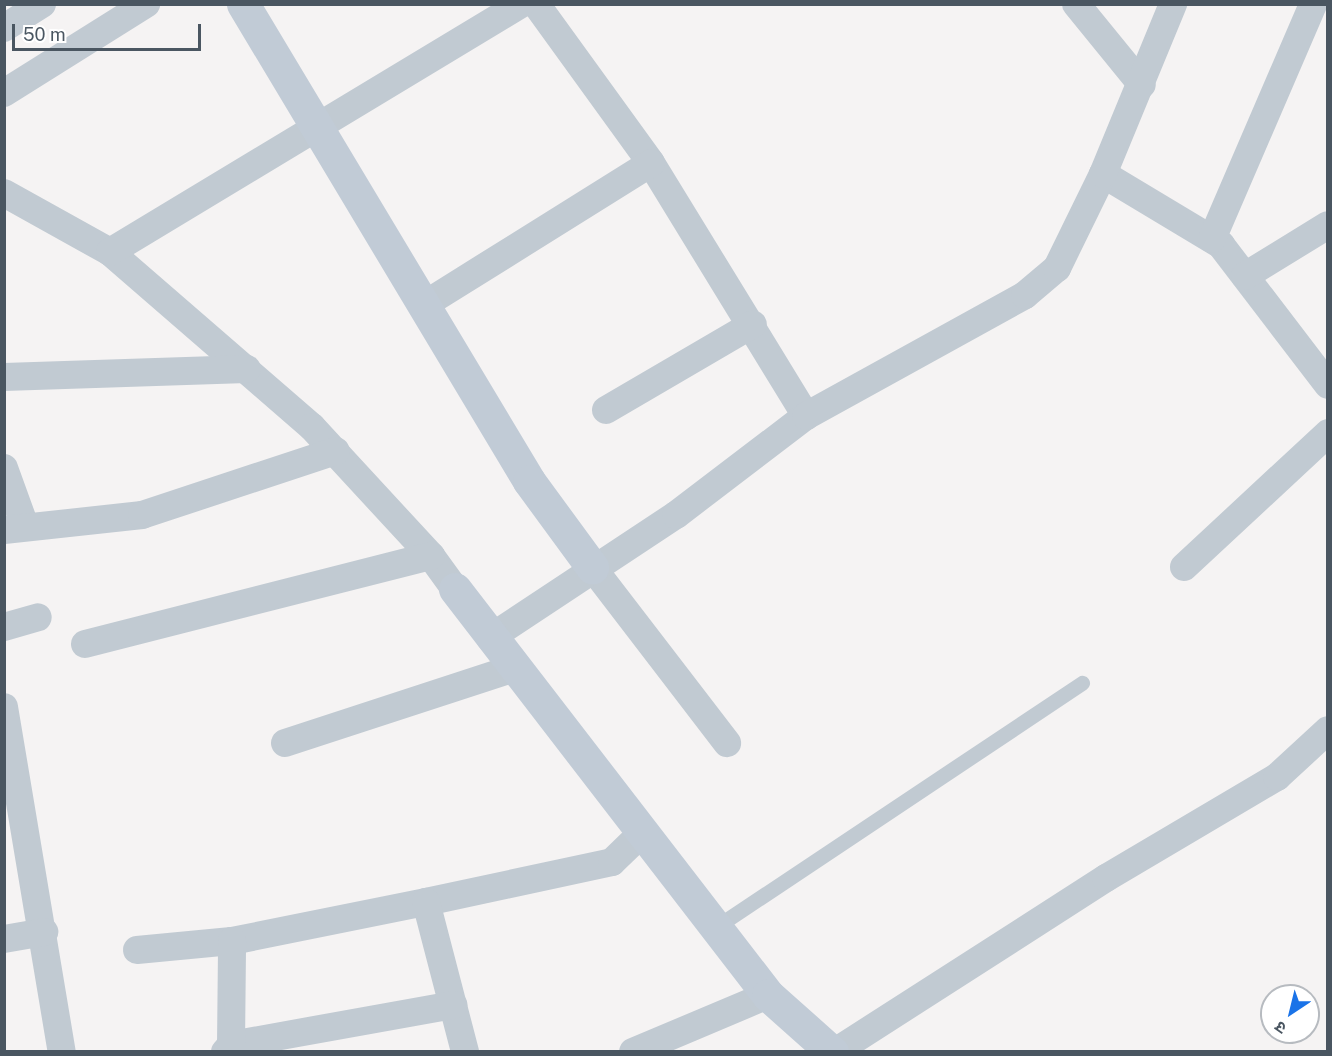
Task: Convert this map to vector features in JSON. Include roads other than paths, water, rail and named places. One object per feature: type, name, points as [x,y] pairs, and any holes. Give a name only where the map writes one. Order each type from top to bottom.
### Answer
[{"type":"street","points":[[4,28],[42,4]]},
{"type":"street","points":[[4,93],[146,4]]},
{"type":"street","points":[[243,4],[427,303],[529,481],[727,743]]},
{"type":"street","points":[[110,252],[521,4]]},
{"type":"street","points":[[536,4],[651,163],[753,324],[806,416]]},
{"type":"street","points":[[1077,4],[1142,85]]},
{"type":"street","points":[[490,638],[592,567],[676,515],[806,416],[1025,295],[1058,268],[1104,174],[1173,4]]},
{"type":"street","points":[[1212,239],[1313,4]]},
{"type":"street","points":[[427,303],[651,163]]},
{"type":"street","points":[[1104,174],[1212,239],[1245,276],[1328,385]]},
{"type":"street","points":[[4,193],[110,252],[247,369],[336,451],[431,556],[512,669],[643,832],[768,994],[833,1052],[1106,878],[1277,777],[1328,730]]},
{"type":"street","points":[[1245,276],[1328,225]]},
{"type":"street","points":[[606,410],[753,324]]},
{"type":"street","points":[[4,377],[247,369]]},
{"type":"street","points":[[1184,567],[1328,433]]},
{"type":"street","points":[[4,468],[15,528],[142,515],[336,451]]},
{"type":"street","points":[[85,644],[431,556]]},
{"type":"street","points":[[4,627],[38,617]]},
{"type":"street","points":[[285,743],[512,669]]},
{"type":"street","points":[[4,707],[9,760],[44,932],[62,1052]]},
{"type":"street","points":[[137,950],[232,941],[612,862],[643,832]]},
{"type":"street","points":[[426,902],[465,1052]]},
{"type":"street","points":[[4,939],[44,932]]},
{"type":"street","points":[[232,941],[228,1048],[453,1005]]},
{"type":"street","points":[[633,1052],[768,994]]},
{"type":"lane","points":[[716,927],[1082,683]]}]
